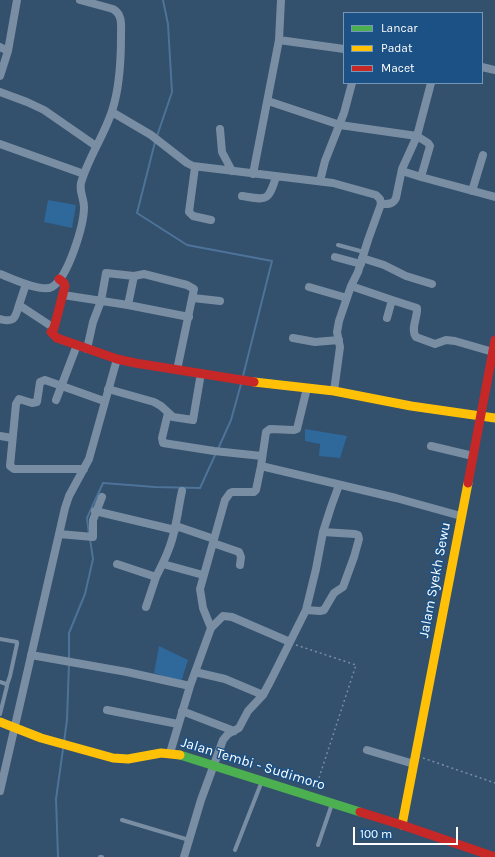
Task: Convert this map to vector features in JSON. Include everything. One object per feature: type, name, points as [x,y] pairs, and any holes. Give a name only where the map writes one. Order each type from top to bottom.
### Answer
[{"type":"street","points":[[0,76],[8,52],[17,0]]},
{"type":"street","points":[[0,274],[41,289],[54,286],[74,252],[81,229],[84,209],[80,190],[84,174],[112,112],[117,93],[120,69],[120,18],[119,14],[113,9],[80,0]]},
{"type":"street","points":[[253,174],[279,40],[281,0]]},
{"type":"street","points":[[279,40],[343,49]]},
{"type":"street","points":[[0,47],[8,52]]},
{"type":"street","points":[[483,67],[495,70]]},
{"type":"street","points":[[320,181],[325,161],[340,125],[352,84]]},
{"type":"street","points":[[380,204],[391,204],[395,201],[402,171],[417,136],[431,84]]},
{"type":"street","points":[[0,92],[44,110],[96,146]]},
{"type":"street","points":[[268,101],[340,125],[417,136],[430,146],[421,177]]},
{"type":"street","points":[[112,112],[151,135],[189,165],[195,167],[320,181],[347,186],[376,195],[380,200],[358,272],[346,298],[339,321],[337,332],[340,347],[334,391]]},
{"type":"street","points":[[220,129],[222,152],[232,171]]},
{"type":"street","points":[[0,144],[84,174]]},
{"type":"street","points":[[472,191],[483,155]]},
{"type":"street","points":[[195,167],[189,212],[193,216],[211,220]]},
{"type":"street","points":[[402,171],[495,197]]},
{"type":"street","points":[[242,196],[261,199],[267,197],[272,191],[276,177]]},
{"type":"street","points":[[335,257],[362,258],[384,265],[406,276],[432,284]]},
{"type":"street","points":[[87,349],[93,322],[101,301],[106,273],[134,276],[144,274],[190,286],[194,290],[177,370]]},
{"type":"street","points":[[128,305],[134,276]]},
{"type":"street","points":[[59,279],[64,285],[63,295],[54,328],[51,332],[54,336],[87,349],[117,358],[177,370],[248,381],[334,391],[411,406],[486,416]]},
{"type":"street","points":[[0,319],[7,321],[15,318],[26,284]]},
{"type":"street","points":[[351,286],[416,307],[418,309],[413,332],[416,337],[436,344],[446,340],[455,341],[493,352]]},
{"type":"street","points":[[308,287],[346,298]]},
{"type":"street","points":[[63,295],[128,305],[189,317]]},
{"type":"street","points":[[193,298],[220,302]]},
{"type":"street","points":[[387,318],[392,300]]},
{"type":"street","points":[[19,305],[54,328]]},
{"type":"street","points":[[293,338],[315,342],[338,340]]},
{"type":"street","name":"Jalam Syekh Sewu","points":[[402,825],[473,456],[486,416],[495,340]]},
{"type":"street","points":[[56,400],[77,345]]},
{"type":"street","points":[[0,790],[69,496],[89,459],[117,358]]},
{"type":"street","points":[[108,389],[154,402],[173,417],[193,420],[201,373]]},
{"type":"street","points":[[84,469],[12,469],[10,466],[12,438],[18,400],[32,403],[37,402],[40,382],[43,380],[61,385],[104,402]]},
{"type":"street","points":[[211,628],[203,608],[200,592],[203,575],[227,497],[232,492],[254,492],[256,490],[266,433],[268,430],[297,429],[307,388]]},
{"type":"street","points":[[168,413],[162,438],[163,443],[214,451],[262,456]]},
{"type":"street","points":[[0,436],[12,438]]},
{"type":"street","points":[[431,446],[473,456]]},
{"type":"street","points":[[261,466],[339,486],[396,498],[461,516]]},
{"type":"street","points":[[184,857],[213,766],[224,738],[239,728],[248,711],[263,694],[306,610],[323,532],[330,507],[339,486]]},
{"type":"street","points":[[146,607],[156,576],[163,564],[171,544],[182,491]]},
{"type":"street","points":[[59,534],[89,538],[93,537],[93,520],[95,511],[102,496]]},
{"type":"street","points":[[95,511],[175,528],[213,541],[239,552],[242,557],[240,565]]},
{"type":"street","points":[[306,610],[324,610],[334,593],[341,589],[354,558],[359,539],[358,535],[355,534],[323,532]]},
{"type":"street","points":[[117,564],[156,576]]},
{"type":"street","points":[[163,564],[203,575]]},
{"type":"street","points":[[170,753],[190,686],[211,628],[224,616],[227,616],[290,642]]},
{"type":"street","points":[[31,655],[127,672],[190,686]]},
{"type":"street","points":[[195,672],[225,679],[263,694]]},
{"type":"street","points":[[107,710],[178,724]]},
{"type":"street","points":[[182,711],[234,731]]},
{"type":"street","name":"Jalan Tembi - Sudimoro","points":[[0,722],[14,729],[50,741],[119,759],[153,753],[170,753],[402,825],[495,857]]},
{"type":"street","points":[[367,750],[415,760]]},
{"type":"lane","points":[[338,245],[362,258]]},
{"type":"lane","points":[[0,639],[17,642],[0,714]]},
{"type":"lane","points":[[0,682],[7,684]]},
{"type":"lane","points":[[235,850],[262,781]]},
{"type":"lane","points":[[318,845],[332,804]]},
{"type":"lane","points":[[122,820],[189,840]]},
{"type":"path","points":[[290,642],[356,665],[313,798]]},
{"type":"path","points":[[415,760],[495,783]]},
{"type":"shaded area","points":[[48,200],[76,205],[72,228],[44,222]]},
{"type":"shaded area","points":[[305,429],[347,436],[340,458],[319,456],[320,444],[305,441]]},
{"type":"shaded area","points":[[159,646],[188,660],[181,682],[154,673]]},
{"type":"waterway","points":[[157,136],[172,92],[168,24],[163,0]]},
{"type":"waterway","points":[[155,142],[137,213],[187,245],[272,261],[243,376]]},
{"type":"waterway","points":[[218,449],[231,420],[241,384]]},
{"type":"waterway","points":[[89,535],[87,518],[103,483],[155,487],[200,488],[216,453]]},
{"type":"waterway","points":[[69,659],[69,633],[85,594],[93,559],[90,539]]},
{"type":"waterway","points":[[64,742],[67,720],[69,663]]},
{"type":"waterway","points":[[58,857],[56,799],[63,749]]},
{"type":"traffic: fast","points":[[180,755],[360,812]]},
{"type":"traffic: slow","points":[[254,382],[334,391],[411,406],[495,418]]},
{"type":"traffic: slow","points":[[402,825],[468,483]]},
{"type":"traffic: slow","points":[[0,722],[41,738],[113,758],[128,759],[161,753],[180,755]]},
{"type":"traffic: jam","points":[[59,279],[65,286],[54,328],[51,332],[57,338],[117,359],[254,382]]},
{"type":"traffic: jam","points":[[468,483],[495,340]]},
{"type":"traffic: jam","points":[[360,812],[495,857]]}]
